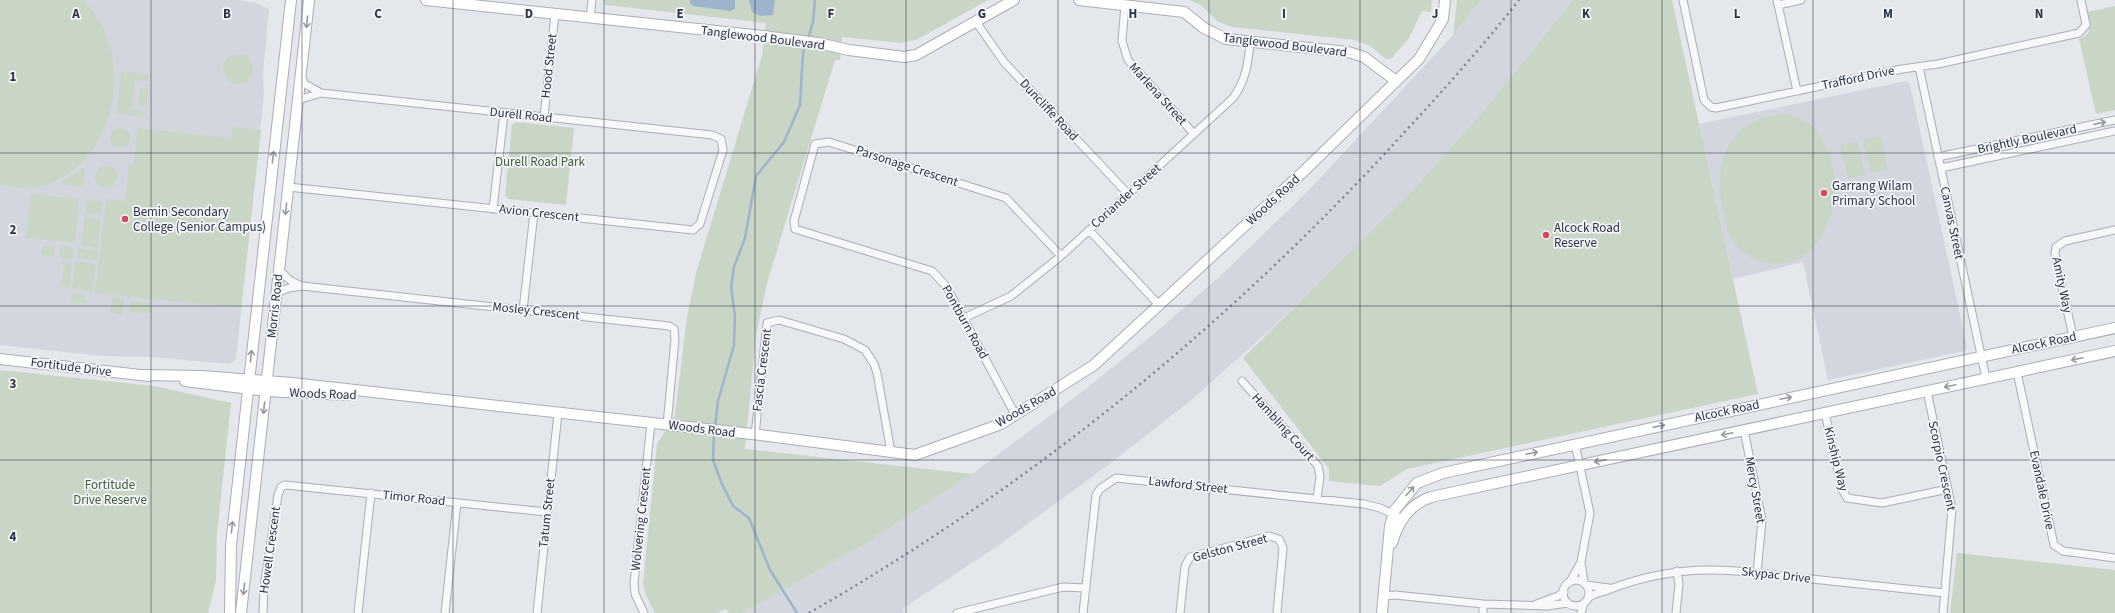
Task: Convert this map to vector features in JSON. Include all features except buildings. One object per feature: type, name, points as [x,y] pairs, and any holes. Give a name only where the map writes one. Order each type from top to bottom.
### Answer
[{"type":"street","name":"Morris Road","points":[[230,613],[230,566],[248,385],[291,0]]},
{"type":"street","name":"Morris Road","points":[[241,613],[309,0]]},
{"type":"street","name":"Tanglewood Boulevard","points":[[426,0],[494,4],[554,14],[763,36],[890,55],[916,55],[1014,0]]},
{"type":"street","points":[[590,18],[592,0]]},
{"type":"street","name":"Tanglewood Boulevard","points":[[1079,0],[1184,12],[1217,36],[1250,42],[1348,52],[1364,57],[1396,81]]},
{"type":"street","name":"Woods Road","points":[[248,385],[400,395],[651,423],[915,455],[1002,424],[1094,365],[1160,306],[1303,172],[1418,59],[1443,19],[1445,0]]},
{"type":"street","name":"Trafford Drive","points":[[1683,0],[1704,100],[1713,108],[1720,108],[2079,33],[2086,24],[2081,0]]},
{"type":"street","points":[[1797,92],[1777,2],[1801,0]]},
{"type":"street","name":"Marlena Street","points":[[1125,5],[1122,40],[1128,60],[1194,134]]},
{"type":"street","name":"Hood Street","points":[[544,117],[554,14]]},
{"type":"street","name":"Duncliffe Road","points":[[976,22],[1004,62],[1128,194]]},
{"type":"street","name":"Coriander Street","points":[[964,318],[1011,296],[1061,256],[1233,98],[1241,87],[1246,74],[1250,42]]},
{"type":"street","name":"Canvas Street","points":[[1919,67],[1986,378]]},
{"type":"street","name":"Durell Road","points":[[301,77],[306,84],[321,94]]},
{"type":"street","name":"Durell Road","points":[[298,100],[321,94],[712,135],[722,139]]},
{"type":"street","points":[[493,209],[504,113]]},
{"type":"street","name":"Brightly Boulevard","points":[[1938,158],[2115,120]]},
{"type":"street","points":[[2066,130],[2069,141]]},
{"type":"street","name":"Brightly Boulevard","points":[[1940,168],[2115,131]]},
{"type":"street","name":"Avion Crescent","points":[[288,187],[693,230],[697,228],[702,218],[723,150],[722,139]]},
{"type":"street","name":"Parsonage Crescent","points":[[795,229],[794,221],[815,144],[829,142],[1006,198],[1061,256]]},
{"type":"street","points":[[270,185],[288,187]]},
{"type":"street","points":[[523,310],[534,213]]},
{"type":"street","name":"Pontburn Road","points":[[795,229],[932,271],[946,286],[1016,416]]},
{"type":"street","points":[[1089,230],[1160,306]]},
{"type":"street","name":"Amity Way","points":[[2073,337],[2055,254],[2056,247],[2065,241],[2115,230]]},
{"type":"street","name":"Mosley Crescent","points":[[279,270],[291,281],[302,286]]},
{"type":"street","name":"Mosley Crescent","points":[[276,293],[302,286],[669,326],[674,329],[675,339],[666,425]]},
{"type":"street","name":"Fascia Crescent","points":[[753,435],[767,323],[779,320],[844,339],[865,350],[874,364],[877,373],[891,452]]},
{"type":"street","name":"Alcock Road","points":[[1398,517],[1399,503],[1413,487],[1427,479],[1443,473],[2115,328]]},
{"type":"street","name":"Alcock Road","points":[[1382,613],[1389,552],[1390,526],[1398,517],[1418,503],[1431,497],[2115,351]]},
{"type":"street","name":"Fortitude Drive","points":[[0,359],[142,375],[202,376],[248,385]]},
{"type":"street","name":"Evandale Drive","points":[[2017,372],[2054,545],[2063,551],[2115,558]]},
{"type":"street","name":"Hambling Court","points":[[1242,381],[1318,466],[1320,476],[1317,499]]},
{"type":"street","name":"Scorpio Crescent","points":[[1927,391],[1953,518],[1943,613]]},
{"type":"street","name":"Tatum Street","points":[[537,613],[558,413]]},
{"type":"street","name":"Kinship Way","points":[[1825,413],[1842,489],[1847,498],[1882,502],[1948,489]]},
{"type":"street","name":"Wolvering Crescent","points":[[644,613],[635,594],[634,583],[651,423]]},
{"type":"street","name":"Mercy Street","points":[[1744,430],[1762,520],[1757,573]]},
{"type":"street","points":[[1534,605],[1558,596],[1564,592],[1581,562],[1590,514],[1575,444]]},
{"type":"street","name":"Lawford Street","points":[[1083,613],[1096,494],[1100,489],[1116,478],[1370,505],[1398,517]]},
{"type":"street","name":"Timor Road","points":[[282,487],[290,485],[547,512]]},
{"type":"street","name":"Howell Crescent","points":[[264,613],[264,587],[278,495],[282,487]]},
{"type":"street","points":[[358,613],[371,493]]},
{"type":"street","points":[[445,613],[457,502]]},
{"type":"street","name":"Gelston Street","points":[[1180,613],[1185,566],[1190,557],[1269,536],[1279,539],[1283,548],[1276,613]]},
{"type":"street","points":[[1581,562],[1585,584],[1589,592],[1581,613]]},
{"type":"street","points":[[230,566],[246,566]]},
{"type":"street","name":"Skypac Drive","points":[[1586,600],[1610,588],[1646,578],[1677,572],[1715,569],[1945,593]]},
{"type":"street","points":[[1676,613],[1679,584],[1677,572]]},
{"type":"street","points":[[1570,582],[1576,581],[1585,584]]},
{"type":"street","name":"Skypac Drive","points":[[1585,584],[1610,588]]},
{"type":"street","points":[[957,613],[1063,587],[1086,588]]},
{"type":"street","points":[[1564,592],[1575,613]]},
{"type":"street","points":[[1384,596],[1395,595],[1484,604],[1547,606],[1569,604],[1577,606],[1586,600]]},
{"type":"street","points":[[1482,613],[1484,604]]},
{"type":"shaded area","name":"Bemin Secondary College (Senior Campus)","points":[[0,0],[240,0],[256,3],[269,9],[263,74],[264,95],[236,359],[230,364],[152,357],[102,356],[0,345]]},
{"type":"shaded area","points":[[1481,0],[1573,0],[1486,108],[1412,191],[1367,237],[1273,327],[1190,401],[1108,465],[999,545],[902,609],[905,613],[743,613],[860,547],[972,474],[1087,388],[1156,332],[1218,278],[1309,190],[1453,35]]},
{"type":"shaded area","name":"Garrang Wilam Primary School","points":[[1906,81],[1910,84],[1967,347],[1964,351],[1828,380],[1803,262],[1733,279],[1699,124]]},
{"type":"green space","points":[[0,0],[83,0],[97,18],[107,38],[113,60],[114,83],[112,106],[105,128],[94,148],[79,165],[59,179],[42,187],[32,189],[0,185]]},
{"type":"green space","points":[[603,0],[988,0],[918,39],[901,43],[842,37],[840,60],[835,60],[767,283],[756,335],[745,449],[972,474],[860,547],[743,613],[729,613],[726,609],[717,613],[655,613],[646,595],[643,583],[657,444],[675,415],[687,317],[696,273],[762,55],[766,23],[606,5]]},
{"type":"green space","points":[[1190,0],[1432,0],[1431,12],[1422,11],[1409,38],[1391,59],[1386,59],[1370,46],[1355,40],[1232,27],[1217,21],[1202,6]]},
{"type":"green space","points":[[1457,0],[1481,0],[1453,35]]},
{"type":"green space","name":"Alcock Road Reserve","points":[[1573,0],[1672,0],[1758,394],[1407,469],[1380,486],[1329,481],[1329,469],[1243,358],[1412,191],[1486,108]]},
{"type":"green space","points":[[2115,6],[2115,110],[2096,114],[2079,39],[2084,37],[2089,32],[2088,12]]},
{"type":"green space","points":[[238,54],[249,58],[253,69],[249,80],[238,84],[227,80],[223,69],[227,58]]},
{"type":"green space","points":[[124,71],[149,75],[149,81],[135,80],[132,109],[146,111],[144,117],[117,114],[121,73]]},
{"type":"green space","points":[[140,88],[148,89],[146,106],[138,105]]},
{"type":"green space","points":[[1783,114],[1806,122],[1820,135],[1830,156],[1835,181],[1835,193],[1831,215],[1823,234],[1814,247],[1801,257],[1792,261],[1771,263],[1751,257],[1743,252],[1732,240],[1722,207],[1720,189],[1721,173],[1724,158],[1730,144],[1738,133],[1750,124],[1765,117]]},
{"type":"green space","name":"Durell Road Park","points":[[516,122],[574,128],[566,205],[508,199],[505,195],[512,125]]},
{"type":"green space","points":[[233,127],[261,130],[241,308],[95,293],[106,199],[125,201],[129,164],[134,165],[137,128],[231,138]]},
{"type":"green space","points":[[120,128],[127,131],[130,138],[127,145],[120,148],[113,145],[110,138],[113,131]]},
{"type":"green space","points":[[1880,136],[1888,170],[1871,173],[1863,140]]},
{"type":"green space","points":[[1858,141],[1865,175],[1848,178],[1840,145]]},
{"type":"green space","points":[[106,166],[114,169],[117,177],[114,185],[106,188],[98,185],[95,177],[98,169]]},
{"type":"green space","points":[[85,168],[83,187],[62,185],[63,181]]},
{"type":"green space","points":[[31,194],[79,199],[75,243],[26,238]]},
{"type":"green space","points":[[86,200],[102,201],[101,214],[85,213]]},
{"type":"green space","points":[[85,217],[101,220],[97,248],[81,245]]},
{"type":"green space","points":[[42,246],[55,247],[54,256],[41,255]]},
{"type":"green space","points":[[66,246],[71,248],[73,253],[71,258],[66,260],[61,258],[59,253],[61,248]]},
{"type":"green space","points":[[78,248],[97,251],[97,260],[77,258]]},
{"type":"green space","points":[[76,261],[96,264],[92,292],[72,288]]},
{"type":"green space","points":[[64,263],[72,264],[69,288],[61,286]]},
{"type":"green space","points":[[73,293],[83,294],[86,303],[71,302]]},
{"type":"green space","points":[[113,297],[124,299],[122,314],[110,312]]},
{"type":"green space","points":[[130,301],[151,303],[151,313],[129,312]]},
{"type":"green space","name":"Fortitude Drive Reserve","points":[[0,370],[154,386],[231,403],[217,533],[216,581],[208,613],[0,613]]},
{"type":"green space","points":[[1957,553],[2115,570],[2115,613],[1950,613]]},
{"type":"water","points":[[690,0],[735,0],[735,9],[730,11],[693,6],[690,3]]},
{"type":"water","points":[[749,0],[775,0],[773,15],[761,16],[752,12]]},
{"type":"waterway","points":[[808,39],[813,22],[815,0]]},
{"type":"waterway","points":[[715,427],[718,401],[734,345],[735,316],[731,287],[734,267],[745,238],[756,176],[784,142],[800,105],[803,53],[806,43]]},
{"type":"waterway","points":[[714,432],[713,460],[722,484],[733,506],[749,518],[770,570],[797,613]]},
{"type":"railway","points":[[809,613],[891,564],[971,511],[1048,456],[1123,398],[1196,336],[1267,272],[1335,206],[1447,86],[1519,0]]},
{"type":"place","name":"Garrang Wilam Primary School","points":[[1824,193]]},
{"type":"place","name":"Bemin Secondary College (Senior Campus)","points":[[125,219]]},
{"type":"place","name":"Alcock Road Reserve","points":[[1546,235]]}]
